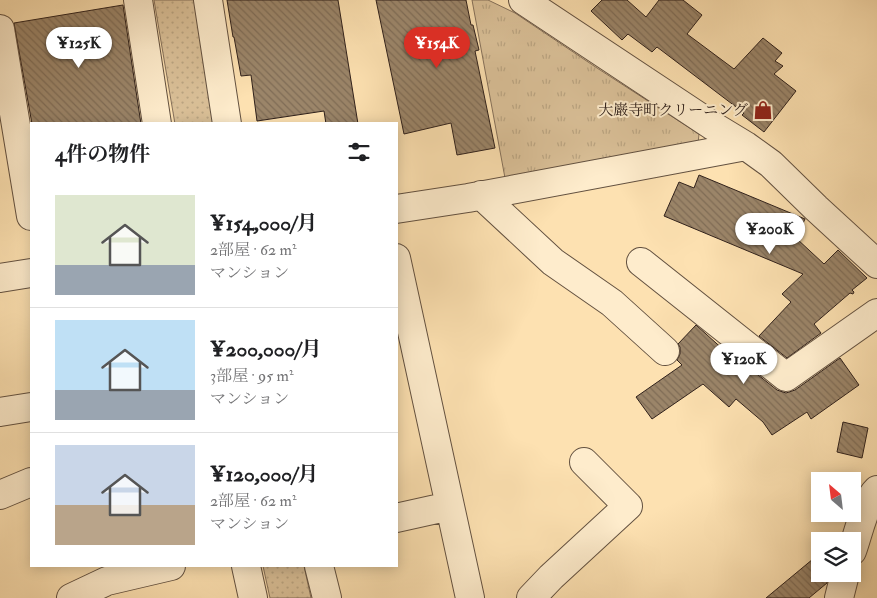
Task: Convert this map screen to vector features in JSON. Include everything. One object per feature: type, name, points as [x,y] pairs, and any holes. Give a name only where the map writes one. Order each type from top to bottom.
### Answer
[{"type":"street","points":[[138,0],[157,122]]},
{"type":"street","points":[[208,0],[227,122]]},
{"type":"street","points":[[523,0],[771,164],[877,264]]},
{"type":"street","points":[[0,29],[30,210]]},
{"type":"street","points":[[398,209],[746,146]]},
{"type":"street","points":[[481,195],[553,262],[612,304],[665,351]]},
{"type":"street","points":[[641,262],[786,377],[877,313]]},
{"type":"street","points":[[0,278],[30,273]]},
{"type":"street","points":[[398,277],[407,361],[450,506],[470,598]]},
{"type":"street","points":[[0,412],[30,407]]},
{"type":"street","points":[[531,598],[628,506],[584,462]]},
{"type":"street","points":[[0,495],[30,482]]},
{"type":"street","points":[[858,532],[868,503],[877,490]]},
{"type":"street","points":[[398,518],[450,506]]},
{"type":"street","points":[[71,598],[107,582],[167,567]]},
{"type":"street","points":[[246,567],[253,598]]},
{"type":"street","points":[[320,567],[327,598]]},
{"type":"street","points":[[839,598],[843,582]]},
{"type":"green space","points":[[154,0],[197,0],[219,122],[175,122]]},
{"type":"green space","points":[[472,0],[488,0],[515,13],[699,134],[698,144],[505,178]]},
{"type":"green space","points":[[263,567],[304,567],[311,598],[270,598]]},
{"type":"building","points":[[227,0],[338,0],[358,122],[326,122],[324,111],[257,121],[251,75],[241,76]]},
{"type":"building","points":[[376,0],[466,0],[479,50],[475,51],[495,148],[457,155],[451,123],[404,134]]},
{"type":"building","points":[[602,0],[627,0],[646,17],[659,0],[683,0],[702,15],[687,34],[734,69],[763,38],[782,53],[775,61],[783,66],[774,74],[796,91],[764,132],[742,115],[744,113],[657,47],[652,52],[628,34],[622,40],[591,11]]},
{"type":"building","points":[[123,5],[141,122],[32,122],[14,23]]},
{"type":"building","points":[[699,175],[805,219],[796,238],[824,264],[838,250],[867,278],[852,290],[853,294],[850,293],[814,324],[821,333],[787,358],[759,336],[791,302],[782,294],[803,274],[664,216],[679,182],[694,188]]},
{"type":"building","points":[[696,325],[736,361],[738,359],[777,390],[786,393],[795,390],[840,358],[859,385],[811,419],[807,412],[772,435],[763,422],[736,399],[729,407],[703,384],[652,419],[636,397],[682,365],[677,360],[680,354],[678,344]]},
{"type":"building","points":[[843,422],[868,428],[862,458],[837,452]]},
{"type":"building","points":[[811,561],[811,582],[827,582],[809,598],[766,598]]},
{"type":"place","name":"大巌寺町クリーニング","points":[[763,110]]}]
